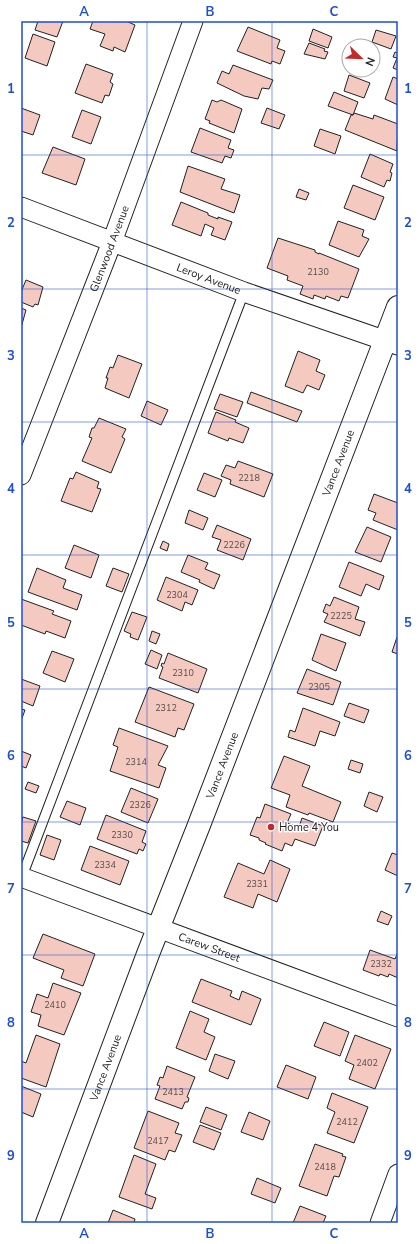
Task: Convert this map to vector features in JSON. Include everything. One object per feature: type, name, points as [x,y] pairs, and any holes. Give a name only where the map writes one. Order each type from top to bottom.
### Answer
[{"type":"street","name":"Glenwood Avenue","points":[[21,475],[112,242],[193,21]]},
{"type":"street","name":"Leroy Avenue","points":[[21,206],[244,292],[392,343]]},
{"type":"street","name":"Vance Avenue","points":[[47,1223],[158,928],[392,343],[398,307]]},
{"type":"street","name":"Carew Street","points":[[21,878],[398,1017]]},
{"type":"street","points":[[380,1223],[398,1174]]},
{"type":"lane","points":[[21,878],[244,292]]},
{"type":"building","points":[[38,21],[63,21],[57,37],[35,30]]},
{"type":"building","points":[[93,21],[126,21],[135,25],[125,52],[114,47],[113,51],[100,46],[105,34],[90,29]]},
{"type":"building","points":[[248,27],[280,40],[277,48],[285,51],[280,64],[272,61],[271,64],[237,51]]},
{"type":"building","points":[[313,29],[332,37],[328,48],[309,41]]},
{"type":"building","points":[[376,30],[396,36],[391,49],[381,45],[381,38],[373,38]]},
{"type":"building","points":[[33,34],[55,42],[47,66],[25,58]]},
{"type":"building","points":[[309,43],[325,49],[324,51],[328,52],[325,59],[304,54]]},
{"type":"building","points":[[395,52],[398,53],[398,70],[393,68],[397,58],[393,57]]},
{"type":"building","points":[[86,64],[113,74],[110,82],[113,84],[109,96],[105,95],[102,103],[75,93]]},
{"type":"building","points":[[233,65],[273,80],[269,89],[262,88],[258,99],[244,96],[217,83],[222,71],[229,74]]},
{"type":"building","points":[[393,77],[398,79],[398,105],[385,99]]},
{"type":"building","points":[[348,78],[357,78],[370,83],[364,98],[344,91]]},
{"type":"building","points":[[334,92],[358,102],[353,115],[328,106]]},
{"type":"building","points":[[212,100],[217,102],[221,100],[242,109],[234,133],[209,123],[210,121],[205,119]]},
{"type":"building","points":[[21,108],[40,115],[33,135],[21,131]]},
{"type":"building","points":[[267,108],[285,115],[279,129],[261,123]]},
{"type":"building","points":[[82,110],[101,117],[91,144],[72,137]]},
{"type":"building","points":[[354,113],[373,119],[374,115],[398,124],[397,151],[345,130],[351,115]]},
{"type":"building","points":[[200,128],[231,140],[228,148],[234,150],[231,158],[225,156],[222,163],[191,152]]},
{"type":"building","points":[[320,129],[341,136],[335,154],[314,146]]},
{"type":"building","points":[[53,147],[85,159],[76,185],[42,173]]},
{"type":"building","points":[[370,154],[393,164],[390,172],[392,173],[390,181],[387,180],[384,187],[361,177]]},
{"type":"building","points":[[188,166],[225,179],[221,189],[240,195],[234,213],[180,192]]},
{"type":"building","points":[[353,185],[384,197],[375,220],[344,208]]},
{"type":"building","points":[[299,189],[309,193],[306,200],[296,197]]},
{"type":"building","points":[[181,202],[208,213],[208,215],[218,219],[218,217],[232,222],[225,240],[211,235],[214,228],[205,224],[201,236],[172,225]]},
{"type":"building","points":[[338,221],[364,230],[362,236],[369,239],[359,257],[329,245]]},
{"type":"building","points":[[278,238],[315,250],[315,252],[319,254],[359,269],[348,298],[341,296],[339,301],[326,296],[325,299],[314,295],[313,299],[300,294],[303,286],[287,280],[288,276],[267,268]]},
{"type":"building","points":[[26,280],[43,287],[38,305],[35,304],[33,307],[21,302],[21,292]]},
{"type":"building","points":[[21,308],[26,310],[21,328]]},
{"type":"building","points":[[298,351],[320,360],[316,371],[325,375],[319,390],[307,385],[303,393],[285,386]]},
{"type":"building","points":[[118,355],[142,364],[129,398],[105,388],[108,378],[106,378],[110,367],[113,368]]},
{"type":"building","points":[[251,392],[302,411],[297,422],[247,403]]},
{"type":"building","points":[[220,394],[243,402],[237,417],[214,409]]},
{"type":"building","points":[[147,401],[168,410],[161,425],[141,416]]},
{"type":"building","points":[[216,412],[236,420],[235,422],[249,428],[243,443],[229,438],[228,441],[208,433]]},
{"type":"building","points":[[99,418],[126,429],[122,437],[125,439],[111,473],[82,461],[92,438],[89,437],[92,428],[94,428]]},
{"type":"building","points":[[238,461],[273,474],[264,497],[230,484],[231,480],[221,476],[226,465],[235,468]]},
{"type":"building","points":[[76,472],[99,482],[97,488],[101,489],[92,512],[61,501],[70,478],[73,479]]},
{"type":"building","points":[[204,473],[222,480],[215,497],[197,490]]},
{"type":"building","points":[[374,494],[398,503],[398,530],[373,520],[376,513],[368,510]]},
{"type":"building","points":[[189,510],[208,518],[203,530],[185,523]]},
{"type":"building","points":[[217,525],[251,539],[243,560],[217,550],[221,540],[212,537]]},
{"type":"building","points":[[367,527],[391,537],[381,562],[355,552]]},
{"type":"building","points":[[163,541],[169,544],[167,551],[160,548]]},
{"type":"building","points":[[74,545],[99,555],[91,578],[65,568]]},
{"type":"building","points":[[188,555],[208,563],[205,569],[220,575],[214,589],[199,582],[200,580],[181,572]]},
{"type":"building","points":[[349,562],[384,576],[379,590],[366,584],[361,596],[339,587]]},
{"type":"building","points":[[37,568],[66,580],[63,588],[82,595],[77,610],[28,592]]},
{"type":"building","points":[[113,568],[129,574],[122,592],[106,586]]},
{"type":"building","points":[[166,577],[198,590],[192,605],[185,602],[182,611],[157,600]]},
{"type":"building","points":[[334,597],[359,607],[355,619],[365,622],[360,636],[324,622],[328,614],[323,612],[326,604],[330,606]]},
{"type":"building","points":[[21,599],[54,611],[52,614],[71,621],[65,638],[46,631],[45,634],[21,625]]},
{"type":"building","points":[[132,612],[147,617],[138,640],[130,637],[131,634],[124,631]]},
{"type":"building","points":[[152,631],[160,634],[156,644],[149,641]]},
{"type":"building","points":[[321,634],[346,643],[336,671],[312,660]]},
{"type":"building","points":[[397,637],[398,638],[398,654],[392,652]]},
{"type":"building","points":[[151,650],[162,655],[157,669],[145,664]]},
{"type":"building","points":[[52,651],[74,659],[65,682],[43,673]]},
{"type":"building","points":[[168,653],[207,669],[198,693],[159,678],[163,667],[161,666],[162,663],[164,664]]},
{"type":"building","points":[[307,669],[341,682],[333,705],[297,693]]},
{"type":"building","points":[[21,679],[40,686],[33,706],[21,701]]},
{"type":"building","points":[[149,687],[194,704],[184,730],[178,728],[175,737],[135,722]]},
{"type":"building","points":[[349,703],[369,710],[364,723],[344,716]]},
{"type":"building","points":[[303,708],[340,722],[335,736],[320,731],[315,746],[288,737],[290,730],[295,732]]},
{"type":"building","points":[[21,709],[25,710],[21,721]]},
{"type":"building","points":[[119,728],[168,746],[158,765],[166,768],[159,788],[110,771],[118,747],[113,745]]},
{"type":"building","points":[[21,751],[31,755],[26,768],[21,766]]},
{"type":"building","points":[[284,756],[310,766],[302,786],[341,802],[333,822],[309,813],[308,815],[286,807],[290,795],[271,788]]},
{"type":"building","points":[[351,760],[363,764],[360,773],[348,769]]},
{"type":"building","points":[[28,782],[39,786],[36,793],[25,789]]},
{"type":"building","points":[[131,788],[158,799],[148,823],[121,812]]},
{"type":"building","points":[[369,792],[383,797],[377,812],[364,806]]},
{"type":"building","points":[[67,801],[86,808],[80,825],[60,817]]},
{"type":"building","points":[[265,804],[291,814],[287,823],[299,827],[302,818],[323,826],[315,846],[295,839],[292,846],[285,843],[282,851],[265,844],[266,843],[259,840],[259,838],[250,835],[257,817],[260,818]]},
{"type":"building","points":[[106,815],[146,831],[142,842],[146,844],[143,851],[139,849],[137,854],[97,839]]},
{"type":"building","points":[[23,817],[36,821],[28,843],[21,841],[21,823]]},
{"type":"building","points":[[47,835],[61,840],[54,860],[40,855]]},
{"type":"building","points":[[90,846],[129,861],[120,885],[81,870]]},
{"type":"building","points":[[392,853],[398,855],[398,876],[385,870]]},
{"type":"building","points":[[270,860],[290,869],[277,902],[258,894],[253,908],[224,897],[238,863],[264,874]]},
{"type":"building","points":[[381,911],[392,916],[388,925],[377,921]]},
{"type":"building","points":[[43,934],[95,954],[83,986],[61,978],[64,970],[33,958]]},
{"type":"building","points":[[370,950],[395,959],[398,952],[398,978],[389,974],[388,977],[380,974],[379,976],[363,970]]},
{"type":"building","points":[[201,979],[232,991],[230,996],[239,1000],[242,991],[261,999],[251,1025],[192,1002]]},
{"type":"building","points":[[53,983],[81,993],[64,1035],[38,1026],[41,1015],[31,1012],[37,994],[48,998]]},
{"type":"building","points":[[190,1011],[209,1019],[204,1032],[215,1037],[206,1060],[176,1048]]},
{"type":"building","points":[[324,1022],[349,1032],[340,1056],[314,1046]]},
{"type":"building","points":[[36,1035],[60,1044],[46,1087],[21,1078],[21,1061],[26,1063]]},
{"type":"building","points":[[355,1035],[391,1049],[375,1089],[349,1079],[354,1065],[345,1061]]},
{"type":"building","points":[[215,1054],[235,1061],[228,1079],[209,1071]]},
{"type":"building","points":[[286,1065],[316,1077],[308,1099],[277,1087]]},
{"type":"building","points":[[167,1066],[195,1077],[187,1097],[189,1098],[188,1102],[185,1102],[182,1109],[155,1099],[160,1086],[157,1085],[160,1077],[163,1078]]},
{"type":"building","points":[[21,1086],[41,1094],[33,1117],[21,1112]]},
{"type":"building","points":[[332,1093],[368,1107],[354,1143],[327,1133],[335,1112],[327,1108]]},
{"type":"building","points":[[206,1107],[227,1115],[221,1130],[200,1122]]},
{"type":"building","points":[[148,1111],[179,1123],[175,1133],[182,1135],[175,1152],[169,1150],[165,1160],[134,1148]]},
{"type":"building","points":[[249,1112],[270,1121],[263,1140],[241,1132]]},
{"type":"building","points":[[200,1125],[221,1133],[214,1150],[193,1142]]},
{"type":"building","points":[[315,1144],[343,1154],[342,1156],[346,1157],[339,1177],[334,1176],[327,1196],[299,1186]]},
{"type":"building","points":[[134,1155],[156,1164],[145,1194],[156,1198],[152,1209],[119,1197]]},
{"type":"building","points":[[257,1178],[281,1188],[275,1203],[251,1194]]},
{"type":"building","points":[[300,1206],[326,1216],[323,1223],[293,1223]]},
{"type":"building","points":[[113,1210],[135,1219],[134,1223],[108,1223]]},
{"type":"place","name":"Home 4 You","points":[[271,827]]}]
